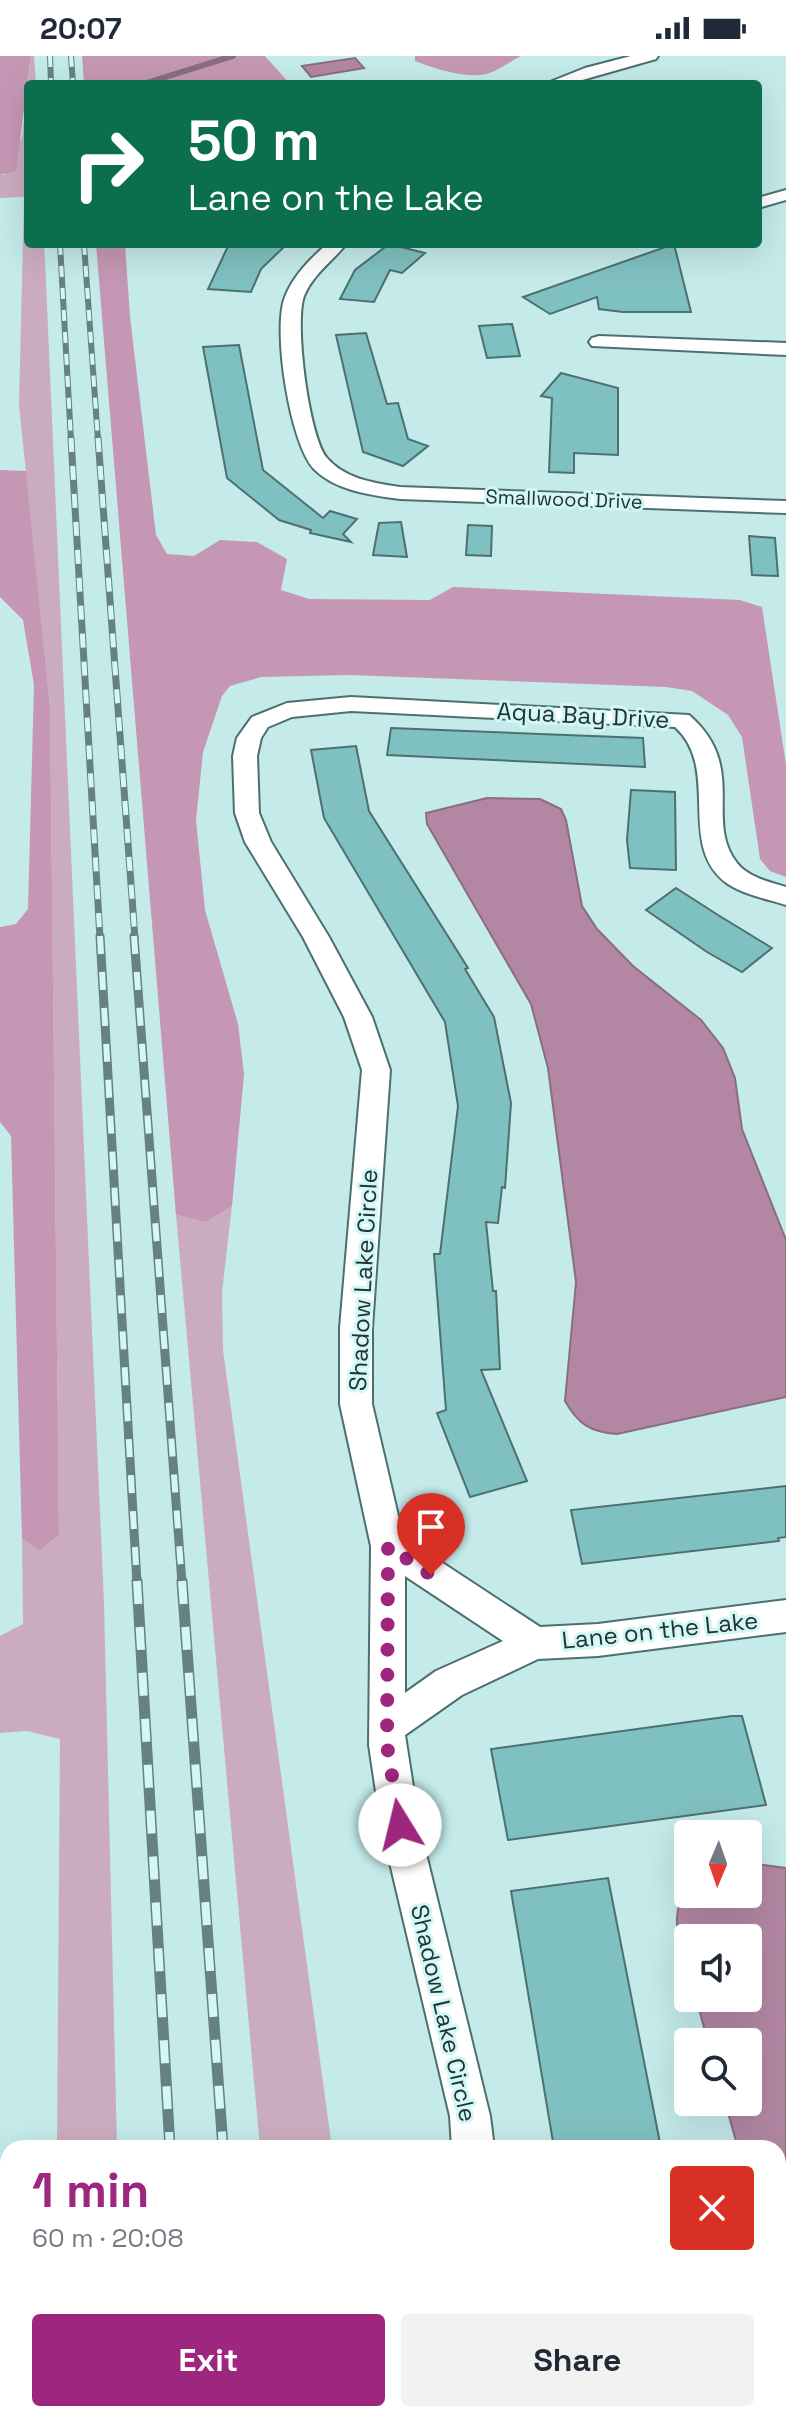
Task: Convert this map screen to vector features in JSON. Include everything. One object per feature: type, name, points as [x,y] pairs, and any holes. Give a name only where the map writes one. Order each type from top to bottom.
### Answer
[{"type":"street","points":[[565,80],[650,56]]},
{"type":"street","points":[[762,202],[786,195]]},
{"type":"street","name":"Smallwood Drive","points":[[333,248],[302,278],[293,299],[288,342],[308,445],[321,464],[343,480],[369,489],[400,493],[786,507]]},
{"type":"street","points":[[599,342],[786,349]]},
{"type":"street","name":"Aqua Bay Drive","points":[[260,722],[287,710],[351,704],[681,720],[693,728],[706,751],[715,843],[725,866],[751,885],[786,896]]},
{"type":"street","name":"Shadow Lake Circle","points":[[260,722],[249,738],[245,756],[247,813],[258,842],[316,937],[358,1017],[376,1070],[356,1328],[356,1404],[388,1546],[386,1727],[400,1825],[470,2116],[472,2140]]},
{"type":"street","name":"Lane on the Lake","points":[[388,1546],[535,1643]]},
{"type":"street","name":"Lane on the Lake","points":[[386,1727],[449,1683],[535,1643],[598,1640],[786,1616]]},
{"type":"shaded area","points":[[0,56],[31,56],[28,80],[24,80],[24,110],[16,171],[0,175]]},
{"type":"shaded area","points":[[31,56],[34,56],[36,80],[28,80]]},
{"type":"shaded area","points":[[82,56],[265,56],[286,80],[84,80]]},
{"type":"shaded area","points":[[415,56],[521,56],[492,72],[474,75],[433,67],[415,61]]},
{"type":"shaded area","points":[[355,58],[364,68],[311,77],[302,66]]},
{"type":"shaded area","points":[[24,119],[24,197],[0,198],[0,175],[4,175],[22,137]]},
{"type":"shaded area","points":[[24,197],[24,248],[44,248],[45,260],[104,1604],[117,2140],[57,2140],[60,1739],[27,1731],[0,1733],[0,1636],[23,1624],[22,1538],[39,1551],[59,1535],[50,707],[19,405]]},
{"type":"shaded area","points":[[96,248],[125,248],[130,317],[156,535],[167,554],[194,556],[220,540],[257,542],[287,559],[281,590],[309,599],[430,600],[453,587],[740,600],[762,607],[786,765],[786,877],[770,871],[760,859],[742,737],[728,715],[692,691],[666,687],[349,675],[261,677],[230,686],[222,696],[203,752],[196,820],[205,910],[238,1024],[244,1074],[232,1206],[206,1222],[176,1215]]},
{"type":"shaded area","points":[[0,470],[26,471],[50,707],[59,1535],[39,1551],[22,1538],[11,1136],[0,1122],[0,927],[16,924],[28,909],[34,685],[23,620],[0,597]]},
{"type":"shaded area","points":[[487,798],[540,799],[561,809],[566,820],[582,906],[597,929],[633,966],[701,1020],[723,1048],[735,1078],[742,1129],[786,1240],[786,1397],[617,1434],[586,1425],[565,1401],[576,1282],[548,1068],[531,1004],[427,824],[426,813]]},
{"type":"shaded area","points":[[232,1206],[222,1292],[223,1350],[331,2140],[259,2140],[176,1215],[206,1222]]},
{"type":"shaded area","points":[[762,1865],[786,1868],[786,2140],[736,2140],[729,2116],[762,2116],[762,2028],[704,2028],[700,2012],[762,2012],[762,1924],[677,1924],[679,1908],[762,1908]]},
{"type":"building","points":[[227,248],[283,248],[261,269],[251,292],[208,289]]},
{"type":"building","points":[[384,248],[405,248],[425,253],[402,273],[390,270],[374,302],[340,299],[355,270]]},
{"type":"building","points":[[663,248],[675,248],[691,312],[599,309],[597,297],[550,314],[523,297]]},
{"type":"building","points":[[512,324],[520,356],[487,358],[479,326]]},
{"type":"building","points":[[366,333],[387,404],[398,403],[408,439],[428,446],[403,466],[363,452],[336,335]]},
{"type":"building","points":[[239,345],[263,470],[323,518],[330,511],[357,519],[343,534],[351,542],[310,533],[311,530],[279,520],[227,478],[203,347]]},
{"type":"building","points":[[561,373],[618,388],[618,455],[574,453],[574,473],[549,472],[552,398],[541,396]]},
{"type":"building","points":[[401,522],[407,557],[373,555],[379,523]]},
{"type":"building","points":[[468,525],[492,526],[491,556],[466,555]]},
{"type":"building","points":[[749,536],[775,538],[778,576],[752,575]]},
{"type":"building","points":[[391,728],[643,738],[645,767],[387,755]]},
{"type":"building","points":[[356,746],[369,811],[468,968],[465,969],[494,1017],[511,1103],[505,1188],[502,1187],[498,1223],[486,1222],[493,1291],[496,1291],[500,1369],[481,1370],[527,1481],[470,1497],[437,1413],[446,1410],[434,1254],[440,1254],[458,1106],[445,1022],[324,818],[311,750]]},
{"type":"building","points":[[631,790],[675,792],[676,870],[630,868],[627,840]]},
{"type":"building","points":[[676,888],[772,948],[742,972],[707,952],[646,910]]},
{"type":"building","points":[[786,1486],[786,1537],[778,1538],[779,1541],[582,1564],[571,1510]]},
{"type":"building","points":[[742,1716],[766,1805],[508,1840],[491,1749]]},
{"type":"building","points":[[608,1878],[659,2140],[553,2140],[511,1891]]},
{"type":"waterway","points":[[156,80],[233,56]]},
{"type":"railway","points":[[50,56],[51,80]]},
{"type":"railway","points":[[71,56],[73,80]]},
{"type":"railway","points":[[60,248],[71,440]]},
{"type":"railway","points":[[84,248],[98,440]]},
{"type":"railway","points":[[71,438],[100,938]]},
{"type":"railway","points":[[98,438],[135,938]]},
{"type":"railway","points":[[100,936],[137,1583]]},
{"type":"railway","points":[[134,936],[182,1583]]},
{"type":"railway","points":[[137,1581],[170,2140]]},
{"type":"railway","points":[[182,1581],[222,2140]]},
{"type":"route","points":[[400,1825],[387,1745],[388,1546],[431,1575]]}]
